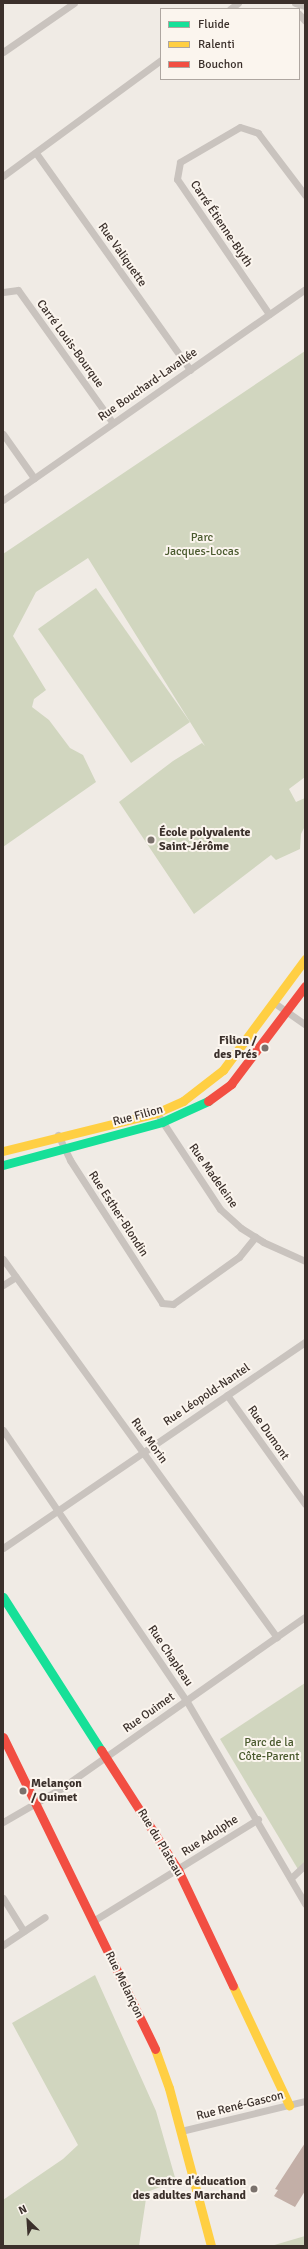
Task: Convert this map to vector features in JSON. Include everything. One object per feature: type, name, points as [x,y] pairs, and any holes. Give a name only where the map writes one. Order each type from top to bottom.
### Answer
[{"type":"street","points":[[3,52],[74,3]]},
{"type":"street","points":[[295,3],[305,6]]},
{"type":"street","points":[[3,176],[160,61]]},
{"type":"street","name":"Carré Étienne-Blyth","points":[[269,314],[177,179],[180,162],[240,127],[258,133],[305,195]]},
{"type":"street","name":"Rue Valiquette","points":[[36,153],[190,370]]},
{"type":"street","name":"Rue Bouchard-Lavallée","points":[[3,500],[305,289]]},
{"type":"street","name":"Carré Louis-Bourque","points":[[3,292],[18,290],[113,423]]},
{"type":"street","points":[[3,434],[34,478]]},
{"type":"street","name":"Rue Filion","points":[[3,1151],[58,1135],[156,1113],[183,1101],[223,1070],[305,959]]},
{"type":"street","name":"Rue Filion","points":[[3,1165],[64,1147],[162,1122],[208,1101],[233,1082],[305,986]]},
{"type":"street","points":[[273,1002],[305,1024]]},
{"type":"street","points":[[223,1070],[233,1082]]},
{"type":"street","name":"Rue Madeleine","points":[[156,1113],[220,1209],[255,1237],[305,1261]]},
{"type":"street","name":"Rue Esther-Blondin","points":[[58,1135],[64,1147],[162,1303],[173,1304],[239,1257],[255,1237]]},
{"type":"street","name":"Rue Morin","points":[[3,1259],[277,1637]]},
{"type":"street","points":[[3,1285],[16,1276]]},
{"type":"street","name":"Rue Léopold-Nantel","points":[[3,1548],[305,1342]]},
{"type":"street","name":"Rue Dumont","points":[[227,1395],[305,1504]]},
{"type":"street","name":"Rue Chapleau","points":[[3,1430],[59,1509],[186,1700],[258,1819],[305,1904]]},
{"type":"street","name":"Rue du Plateau","points":[[3,1597],[107,1756],[178,1870],[289,2105]]},
{"type":"street","name":"Rue Ouimet","points":[[3,1822],[107,1756],[305,1617]]},
{"type":"street","name":"Rue Melançon","points":[[3,1737],[156,2051],[181,2131],[211,2246]]},
{"type":"street","name":"Rue Adolphe","points":[[93,1920],[178,1870],[258,1819]]},
{"type":"street","points":[[291,1878],[305,1866]]},
{"type":"street","points":[[3,1898],[24,1931]]},
{"type":"street","points":[[3,1945],[45,1917]]},
{"type":"street","name":"Rue René-Gascon","points":[[181,2131],[305,2101]]},
{"type":"green space","name":"Parc Jacques-Locas","points":[[305,351],[305,777],[289,789],[296,802],[305,798],[305,826],[301,834],[300,849],[276,860],[271,855],[194,914],[119,802],[173,761],[202,743],[205,746],[88,558],[36,592],[13,636],[46,690],[34,699],[32,707],[49,720],[70,748],[83,755],[96,782],[3,847],[3,554]]},
{"type":"green space","points":[[96,588],[190,722],[131,763],[38,629]]},
{"type":"green space","name":"Parc de la Côte-Parent","points":[[305,1683],[305,1866],[299,1871],[220,1739]]},
{"type":"green space","points":[[95,1975],[156,2111],[176,2181],[147,2192],[139,2246],[3,2246],[3,2200],[63,2159],[78,2145],[12,2023]]},
{"type":"green space","points":[[305,2236],[305,2246],[271,2246]]},
{"type":"building","points":[[305,2143],[305,2191],[295,2207],[274,2196],[278,2190],[275,2189]]},
{"type":"traffic: fast","points":[[3,1165],[162,1122],[208,1101]]},
{"type":"traffic: fast","points":[[3,1597],[101,1750]]},
{"type":"traffic: slow","points":[[3,1151],[156,1113],[183,1101],[223,1070],[305,959]]},
{"type":"traffic: slow","points":[[233,1986],[289,2105]]},
{"type":"traffic: slow","points":[[155,2049],[169,2088],[211,2246]]},
{"type":"traffic: jam","points":[[208,1101],[231,1084],[305,986]]},
{"type":"traffic: jam","points":[[3,1737],[155,2049]]},
{"type":"traffic: jam","points":[[101,1750],[178,1870],[233,1986]]},
{"type":"place","name":"École polyvalente Saint-Jérôme","points":[[151,840]]},
{"type":"place","name":"Filion / des Prés","points":[[265,1048]]},
{"type":"place","name":"Melançon / Ouimet","points":[[23,1791]]},
{"type":"place","name":"Centre d'éducation des adultes Marchand","points":[[254,2189]]}]
